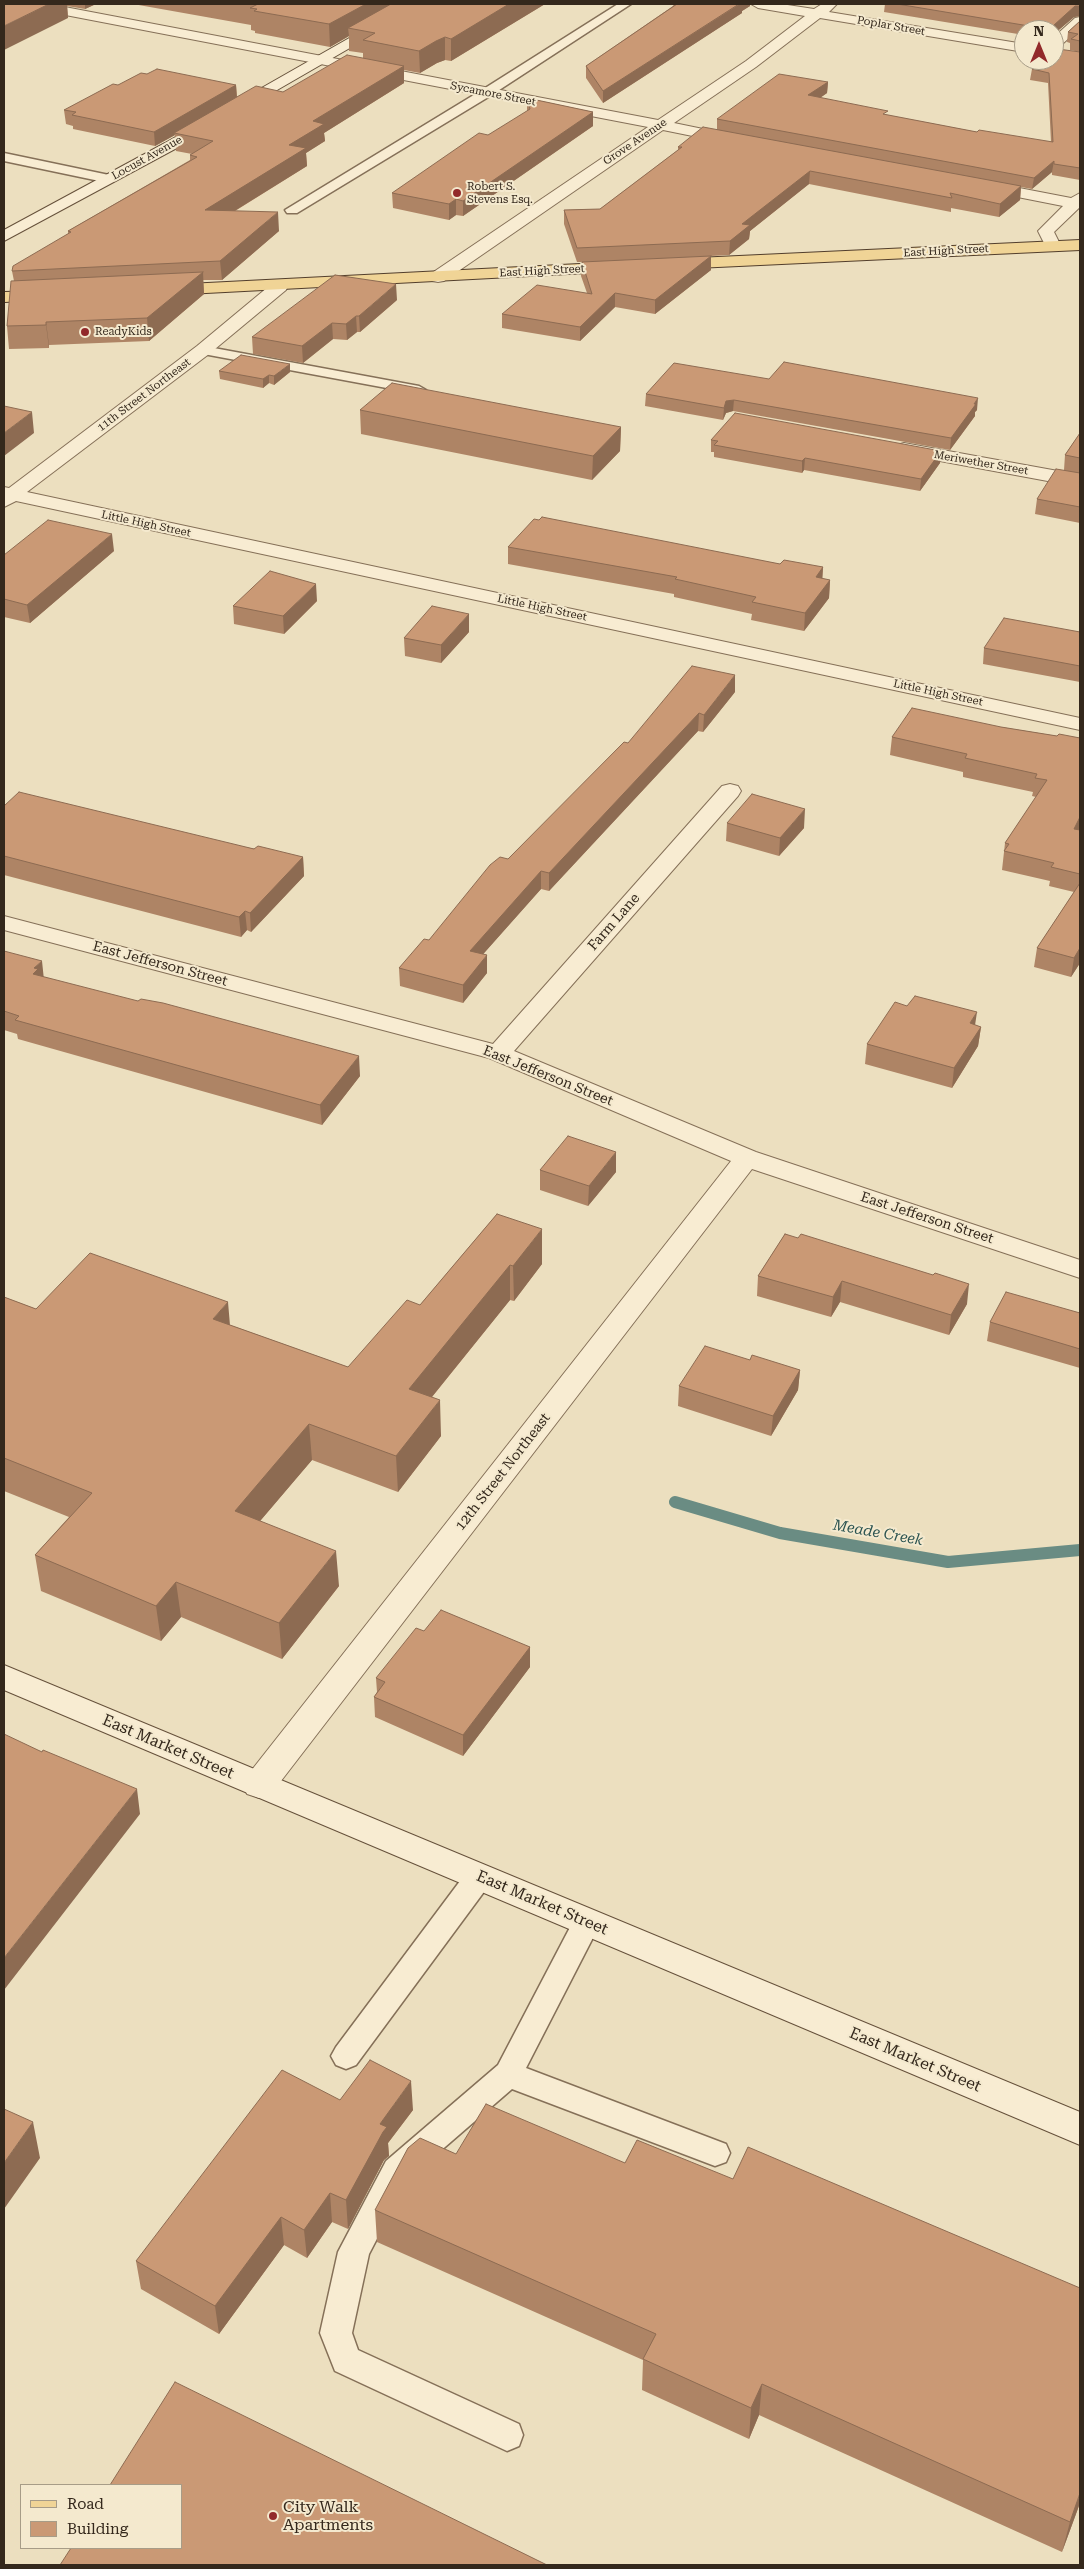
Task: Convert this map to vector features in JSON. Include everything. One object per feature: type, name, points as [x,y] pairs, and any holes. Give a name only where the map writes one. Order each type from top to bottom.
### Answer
[{"type":"main road","name":"East High Street","points":[[661,265],[1080,245]]},
{"type":"main road","name":"East High Street","points":[[152,291],[280,286],[632,266]]},
{"type":"main road","points":[[4,298],[63,295]]},
{"type":"street","name":"Sycamore Street","points":[[29,4],[658,126],[750,142]]},
{"type":"street","points":[[63,10],[77,4]]},
{"type":"street","name":"Locust Avenue","points":[[4,236],[419,4]]},
{"type":"street","name":"Poplar Street","points":[[758,4],[1014,46]]},
{"type":"street","name":"Grove Avenue","points":[[438,277],[751,64],[830,4]]},
{"type":"street","points":[[1064,41],[1080,21]]},
{"type":"street","points":[[967,182],[1077,201]]},
{"type":"street","points":[[1053,246],[1046,231],[1077,201]]},
{"type":"street","name":"11th Street Northeast","points":[[6,496],[203,350],[280,286]]},
{"type":"street","name":"Meriwether Street","points":[[888,446],[1080,482]]},
{"type":"street","name":"Little High Street","points":[[6,496],[1080,724]]},
{"type":"street","name":"Farm Lane","points":[[498,1053],[730,791]]},
{"type":"street","name":"East Jefferson Street","points":[[4,923],[498,1053],[747,1158],[1080,1269]]},
{"type":"street","name":"12th Street Northeast","points":[[259,1785],[747,1158]]},
{"type":"street","name":"East Market Street","points":[[4,1677],[1080,2129]]},
{"type":"lane","points":[[292,210],[486,93],[625,4]]},
{"type":"lane","points":[[4,157],[109,179]]},
{"type":"lane","points":[[203,350],[429,392]]},
{"type":"lane","points":[[346,2056],[479,1877]]},
{"type":"lane","points":[[507,2435],[346,2360],[336,2333],[354,2252],[397,2170],[508,2074],[587,1922]]},
{"type":"lane","points":[[508,2074],[715,2153]]},
{"type":"building","points":[[4,4],[49,4],[4,26]]},
{"type":"building","points":[[258,4],[366,4],[329,24],[254,11],[257,9],[250,8]]},
{"type":"building","points":[[391,4],[509,4],[451,39],[445,37],[419,51],[363,40],[375,33],[348,28]]},
{"type":"building","points":[[677,4],[739,4],[603,91],[586,66]]},
{"type":"building","points":[[897,4],[1080,4],[1080,6],[1075,6],[1060,20],[1014,20],[1014,24]]},
{"type":"building","points":[[1080,21],[1080,41],[1071,39],[1078,34],[1068,32]]},
{"type":"building","points":[[1064,50],[1080,52],[1080,168],[1054,164],[1054,161],[1034,178],[717,119],[779,74],[828,82],[808,95],[888,111],[883,114],[977,132],[979,130],[1053,142],[1049,73],[1036,70],[1064,70]]},
{"type":"building","points":[[347,55],[404,66],[313,121],[324,124],[289,145],[306,148],[205,210],[278,212],[220,261],[12,271],[13,266],[71,232],[68,231],[197,157],[190,155],[213,141],[174,133],[256,86],[283,92]]},
{"type":"building","points":[[157,69],[236,85],[154,132],[72,115],[76,112],[64,110],[113,84],[118,85],[141,73],[147,74]]},
{"type":"building","points":[[527,98],[593,112],[463,201],[456,199],[449,204],[392,193],[479,133],[488,135],[530,109]]},
{"type":"building","points":[[703,127],[1021,186],[1000,204],[950,193],[952,198],[810,171],[742,224],[750,225],[730,241],[577,248],[564,210],[600,209],[682,147],[678,147]]},
{"type":"building","points":[[711,256],[655,300],[615,293],[580,327],[502,314],[537,285],[592,294],[582,262]]},
{"type":"building","points":[[203,272],[147,318],[46,322],[46,325],[7,326],[11,281]]},
{"type":"building","points":[[335,275],[396,284],[359,316],[356,316],[346,324],[332,323],[302,346],[252,337]]},
{"type":"building","points":[[241,355],[290,364],[274,376],[269,375],[263,379],[219,371]]},
{"type":"building","points":[[784,362],[978,398],[974,404],[976,404],[951,438],[734,400],[726,401],[724,408],[646,394],[674,363],[769,379]]},
{"type":"building","points":[[392,383],[621,427],[593,456],[360,410]]},
{"type":"building","points":[[4,406],[32,412],[4,433]]},
{"type":"building","points":[[735,413],[941,451],[921,479],[805,458],[802,461],[714,445],[718,441],[711,440]]},
{"type":"building","points":[[1080,433],[1080,458],[1065,455]]},
{"type":"building","points":[[1056,469],[1080,473],[1080,507],[1037,499]]},
{"type":"building","points":[[542,517],[780,564],[784,560],[823,567],[816,577],[830,580],[805,613],[752,602],[756,597],[675,579],[677,577],[508,547],[534,519],[539,520]]},
{"type":"building","points":[[48,520],[112,534],[27,605],[4,599],[4,555]]},
{"type":"building","points":[[270,571],[316,584],[283,616],[233,606]]},
{"type":"building","points":[[432,606],[469,614],[441,645],[404,638]]},
{"type":"building","points":[[1004,618],[1080,632],[1080,666],[984,648]]},
{"type":"building","points":[[692,666],[735,675],[704,715],[699,713],[549,873],[541,871],[470,951],[487,955],[463,985],[399,968],[424,939],[429,940],[490,865],[500,857],[508,859],[624,742],[628,743]]},
{"type":"building","points":[[912,708],[1001,727],[1080,738],[1080,817],[1074,829],[1080,830],[1080,874],[1051,867],[1054,863],[1004,851],[1009,844],[1005,843],[1047,780],[1035,778],[1037,774],[965,758],[967,754],[892,737]]},
{"type":"building","points":[[19,792],[254,849],[258,846],[303,857],[250,913],[245,911],[239,917],[4,856],[4,806]]},
{"type":"building","points":[[752,794],[805,809],[780,838],[727,823]]},
{"type":"building","points":[[1080,883],[1080,948],[1074,958],[1037,948]]},
{"type":"building","points":[[4,951],[42,961],[34,968],[38,969],[33,974],[138,1001],[141,999],[163,1003],[359,1056],[320,1105],[15,1020],[19,1016],[4,1011]]},
{"type":"building","points":[[915,996],[977,1012],[970,1023],[981,1027],[954,1068],[867,1044],[895,1002],[907,1006]]},
{"type":"building","points":[[568,1136],[616,1152],[589,1186],[540,1170]]},
{"type":"building","points":[[497,1214],[542,1229],[513,1266],[510,1265],[409,1389],[440,1400],[396,1456],[309,1424],[235,1511],[336,1551],[279,1623],[176,1582],[156,1606],[35,1555],[92,1493],[4,1458],[4,1297],[36,1309],[90,1253],[228,1302],[213,1319],[348,1367],[407,1300],[420,1305]]},
{"type":"building","points":[[785,1234],[798,1238],[801,1234],[933,1275],[935,1273],[969,1284],[951,1315],[842,1281],[833,1297],[758,1276]]},
{"type":"building","points":[[1006,1292],[1080,1313],[1080,1349],[990,1322]]},
{"type":"building","points":[[705,1346],[750,1360],[752,1355],[800,1370],[773,1416],[679,1386]]},
{"type":"building","points":[[441,1610],[530,1647],[463,1735],[374,1697],[385,1682],[376,1678],[416,1628],[424,1631]]},
{"type":"building","points":[[4,1734],[42,1752],[43,1750],[137,1789],[4,1958]]},
{"type":"building","points":[[370,2060],[411,2081],[380,2124],[387,2127],[346,2200],[330,2193],[304,2230],[281,2217],[215,2306],[136,2261],[282,2070],[340,2100]]},
{"type":"building","points":[[486,2104],[625,2163],[637,2140],[733,2179],[748,2147],[1080,2288],[1080,2493],[1070,2522],[762,2384],[751,2408],[643,2359],[656,2334],[375,2210],[408,2148],[420,2138],[456,2154]]},
{"type":"building","points":[[4,2109],[33,2122],[4,2163]]},
{"type":"building","points":[[175,2382],[547,2565],[60,2565],[70,2549],[182,2549],[182,2484],[111,2484]]},
{"type":"waterway","name":"Meade Creek","points":[[675,1502],[780,1533],[948,1562],[1080,1550]]},
{"type":"place","name":"Robert S. Stevens Esq.","points":[[457,193]]},
{"type":"place","name":"ReadyKids","points":[[85,332]]},
{"type":"place","name":"City Walk Apartments","points":[[273,2516]]}]
